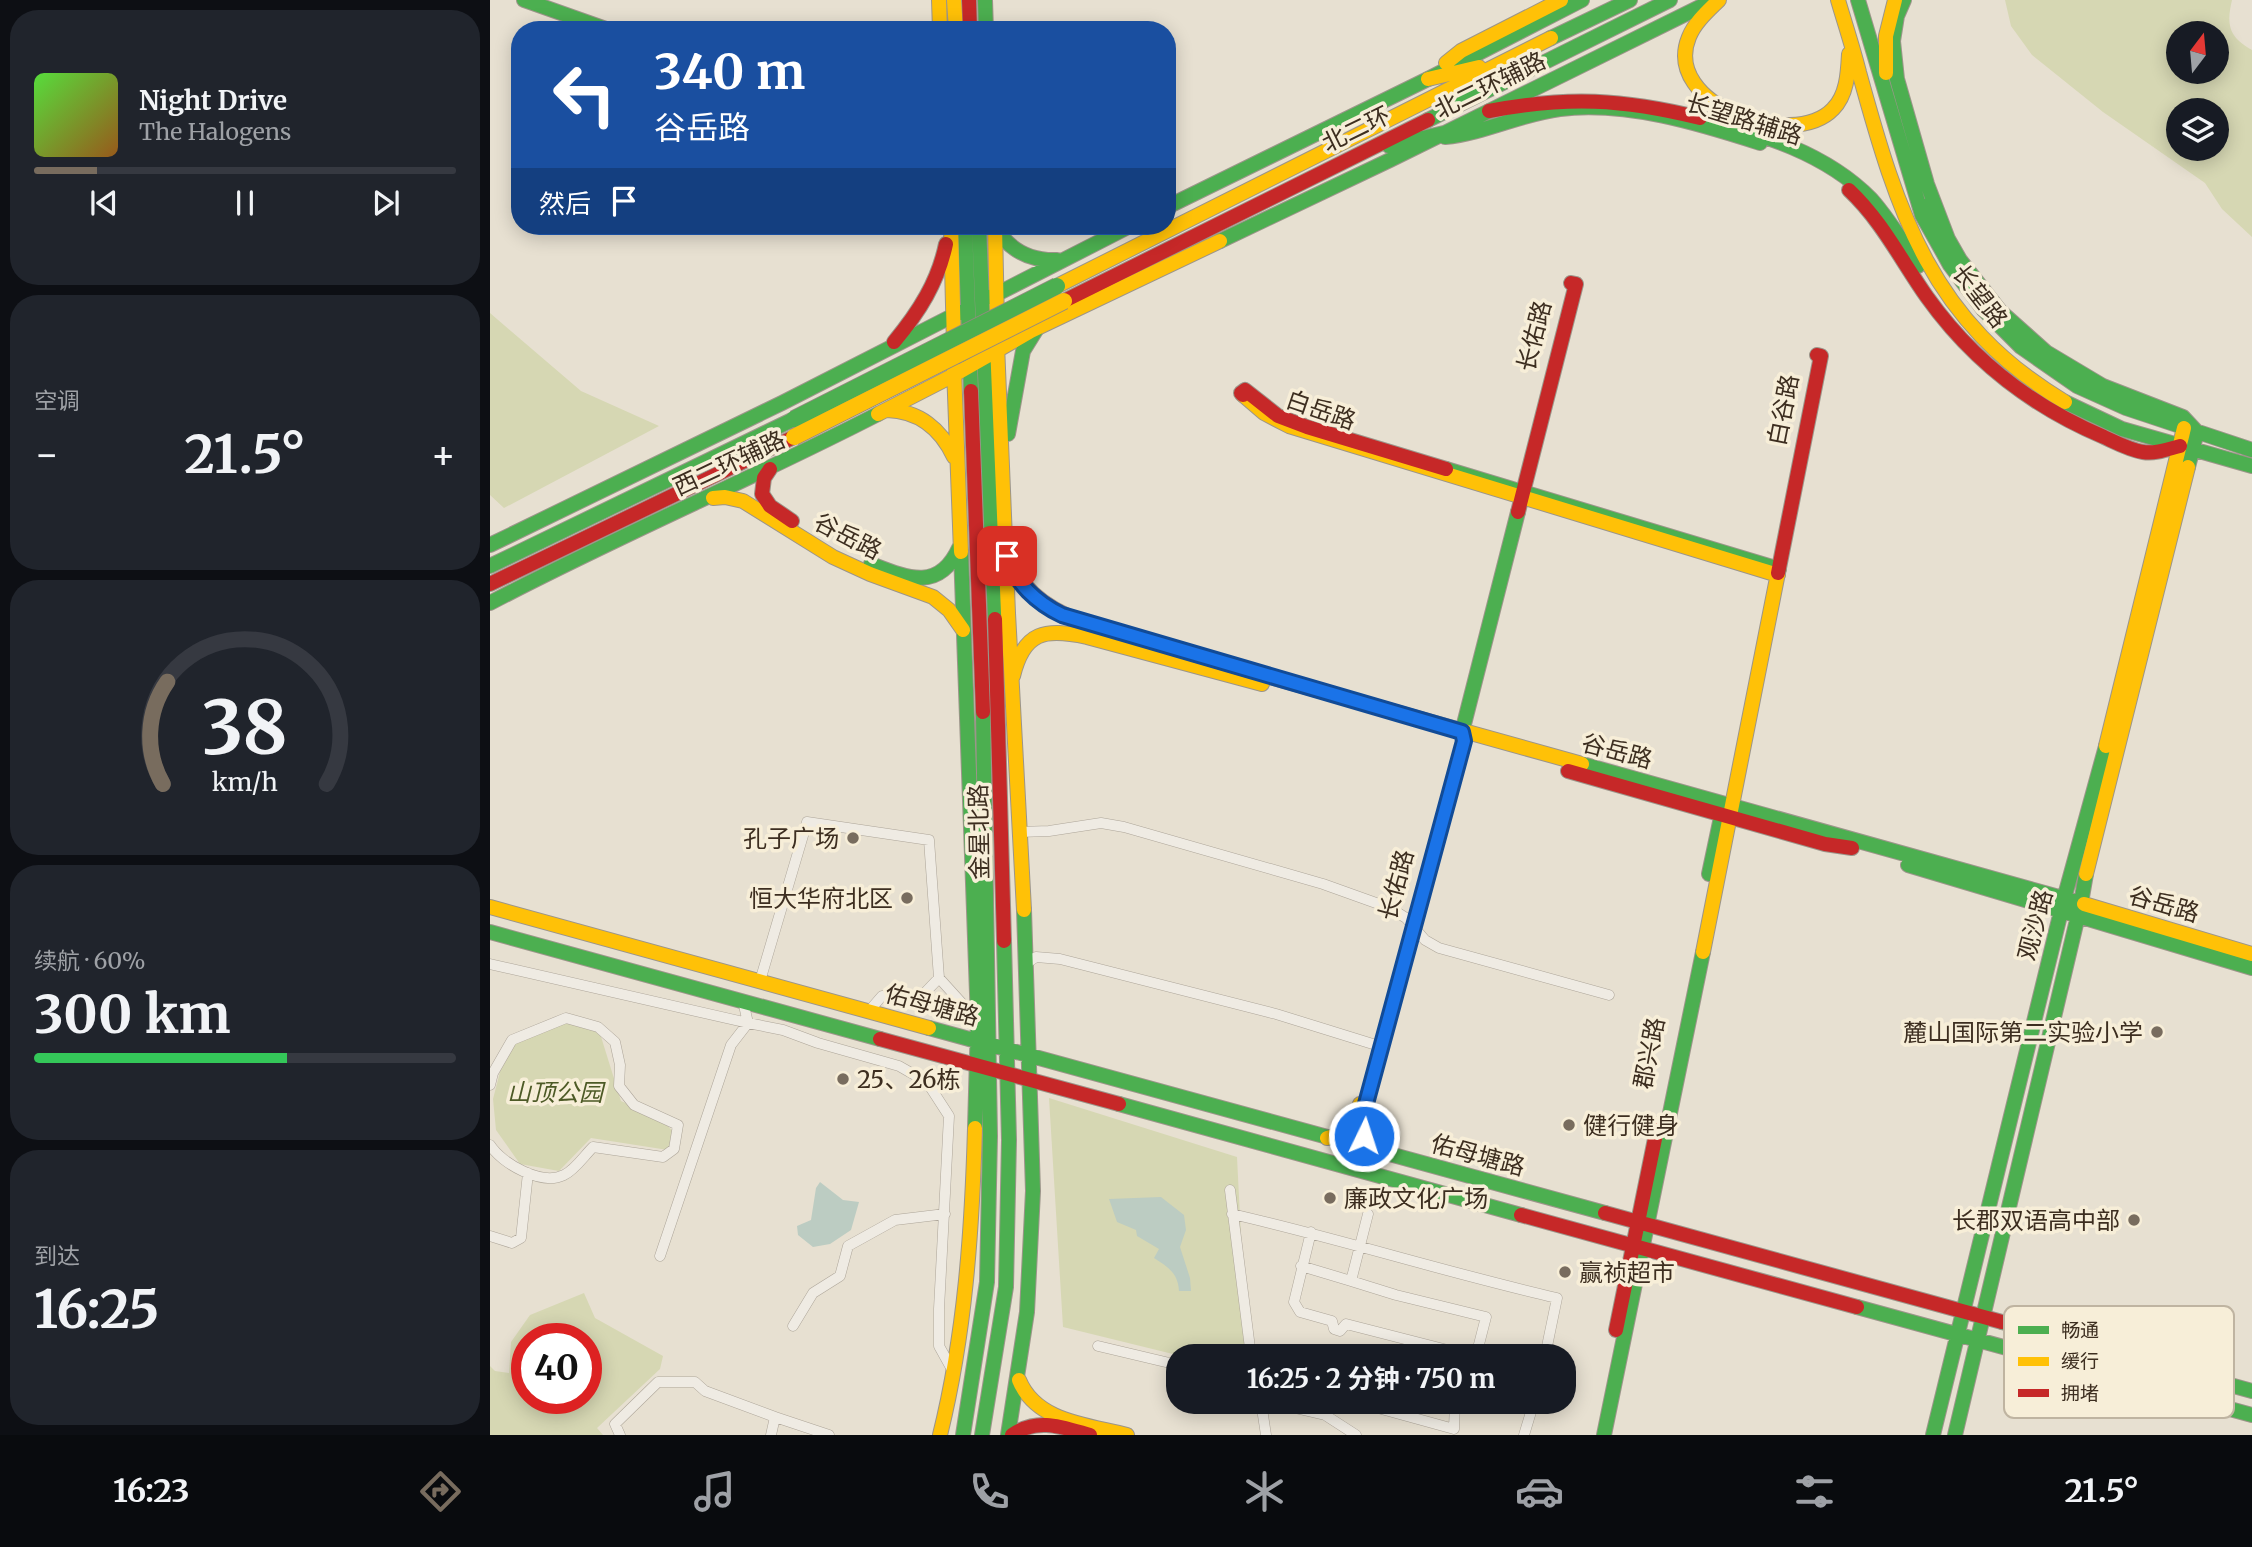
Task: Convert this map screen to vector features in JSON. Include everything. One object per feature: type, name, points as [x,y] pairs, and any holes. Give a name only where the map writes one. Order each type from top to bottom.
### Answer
[{"type":"main road","points":[[524,0],[584,21]]},
{"type":"main road","points":[[939,0],[940,21]]},
{"type":"main road","points":[[954,0],[955,21]]},
{"type":"main road","points":[[969,0],[970,21]]},
{"type":"main road","points":[[985,0],[986,21]]},
{"type":"main road","points":[[1428,79],[1461,51],[1561,0]]},
{"type":"main road","name":"北二环辅路","points":[[1176,203],[1582,0]]},
{"type":"main road","points":[[1569,28],[1604,0]]},
{"type":"main road","name":"北二环","points":[[1176,233],[1503,61],[1630,0]]},
{"type":"main road","name":"北二环","points":[[1061,293],[1355,155],[1670,0]]},
{"type":"main road","points":[[1716,0],[1690,32],[1685,49],[1686,69],[1701,95],[1725,110],[1744,117],[1795,127],[1806,125],[1826,115],[1834,108],[1844,90],[1849,69],[1849,41]]},
{"type":"main road","name":"北二环辅路","points":[[984,357],[1039,327],[1716,0]]},
{"type":"main road","name":"长望路","points":[[1838,0],[1890,178],[1909,229],[1945,295],[1967,323],[1994,351],[2066,403],[2103,421],[2153,439],[2252,466]]},
{"type":"main road","name":"长望路","points":[[1858,0],[1922,215],[1939,248],[1969,292],[2002,330],[2077,386],[2126,408],[2252,450]]},
{"type":"main road","points":[[1889,100],[1885,46],[1889,16],[1895,0]]},
{"type":"main road","points":[[1904,0],[1897,16],[1894,41],[1897,79],[1924,173],[1948,239]]},
{"type":"main road","points":[[1428,79],[1503,61]]},
{"type":"main road","points":[[1489,111],[1560,100],[1626,102],[1745,130],[1797,148],[1829,166],[1879,208],[1932,288],[1967,323]]},
{"type":"main road","name":"长望路辅路","points":[[1439,136],[1464,135],[1548,111],[1598,108],[1632,112],[1731,134],[1784,152],[1822,170],[1861,201],[1950,326],[1974,352],[2017,389],[2077,426],[2145,453],[2186,448]]},
{"type":"main road","points":[[1355,155],[1439,136]]},
{"type":"main road","points":[[1912,180],[1960,260],[1985,293],[2015,325],[2046,352],[2103,386],[2183,417],[2190,430]]},
{"type":"main road","points":[[881,353],[905,329],[930,292],[944,258],[948,235]]},
{"type":"main road","points":[[953,235],[975,305],[1002,480],[1027,963],[1033,1219],[1027,1312],[1010,1435]]},
{"type":"main road","name":"金星北路","points":[[966,235],[984,357],[999,710],[1009,1140],[1006,1287],[982,1435]]},
{"type":"main road","name":"金星北路","points":[[975,305],[979,235]]},
{"type":"main road","points":[[940,1435],[954,1373],[965,1303],[983,1068],[983,1043],[978,1021],[954,375],[993,235]]},
{"type":"main road","points":[[1001,235],[1021,255],[1040,260],[1062,260]]},
{"type":"main road","points":[[975,305],[1112,235]]},
{"type":"main road","name":"北二环","points":[[1061,293],[1172,235]]},
{"type":"main road","name":"长佑路","points":[[1377,1151],[1364,1136],[1363,1115],[1461,736],[1520,493],[1571,283],[1576,284],[1520,493]]},
{"type":"main road","points":[[490,566],[1061,293]]},
{"type":"main road","points":[[490,584],[794,437],[1061,293]]},
{"type":"main road","name":"西二环辅路","points":[[490,545],[975,305]]},
{"type":"main road","points":[[1002,480],[1020,362],[1027,342],[1039,327]]},
{"type":"main road","name":"白谷路","points":[[1727,811],[1821,356],[1817,355],[1776,571]]},
{"type":"main road","name":"金星北路","points":[[983,1043],[984,357]]},
{"type":"main road","name":"西二环辅路","points":[[490,603],[551,571],[770,469],[984,357]]},
{"type":"main road","name":"白岳路","points":[[1520,493],[1289,426],[1264,413],[1241,393],[1245,390],[1267,409],[1299,424],[1776,571]]},
{"type":"main road","points":[[886,410],[909,412],[938,431],[949,444],[957,465]]},
{"type":"main road","name":"观沙路","points":[[1955,1435],[2080,910],[2084,880],[2190,430]]},
{"type":"main road","name":"观沙路","points":[[1933,1435],[2063,906],[2186,448]]},
{"type":"main road","name":"谷岳路","points":[[770,469],[763,477],[761,492],[776,511],[803,529],[873,565],[916,579],[927,579],[947,570],[961,540]]},
{"type":"main road","name":"谷岳路","points":[[705,500],[725,497],[743,501],[833,557],[933,597],[949,610],[963,630]]},
{"type":"main road","name":"谷岳路","points":[[1005,545],[1010,565],[1021,583],[1042,603],[1062,615],[1461,736],[2063,906],[2252,954]]},
{"type":"main road","points":[[1013,676],[1018,654],[1029,641],[1047,632],[1071,634],[1461,736]]},
{"type":"main road","name":"郡兴路","points":[[1595,1435],[1642,1224],[1727,811]]},
{"type":"main road","name":"佑母塘路","points":[[490,907],[2004,1322]]},
{"type":"main road","points":[[2080,910],[2252,968]]},
{"type":"main road","name":"长佑路","points":[[1327,1138],[1345,1130],[1356,1115],[1412,925]]},
{"type":"main road","name":"佑母塘路","points":[[490,932],[2004,1348]]},
{"type":"main road","points":[[963,1435],[987,1282],[990,1136],[983,1068]]},
{"type":"main road","name":"郡兴路","points":[[1604,1435],[1637,1247]]},
{"type":"main road","points":[[1018,1377],[1023,1392],[1034,1406],[1127,1435]]},
{"type":"main road","name":"佑母塘路","points":[[2234,1386],[2252,1391]]},
{"type":"main road","name":"佑母塘路","points":[[2234,1410],[2252,1415]]},
{"type":"main road","points":[[1010,1435],[1023,1427],[1040,1422],[1090,1435]]},
{"type":"street","points":[[760,981],[807,822],[929,840],[939,978],[978,1021]]},
{"type":"street","points":[[1020,832],[1049,831],[1101,823],[1124,827],[1323,884],[1390,908],[1412,925],[1425,940],[1439,948],[1609,995]]},
{"type":"street","points":[[1027,963],[1036,957],[1060,959],[1276,1014],[1376,1045]]},
{"type":"street","points":[[490,964],[783,1030],[899,1066],[927,1082],[949,1116],[939,1346],[954,1373]]},
{"type":"street","points":[[869,1011],[882,996],[918,1000],[939,978]]},
{"type":"street","points":[[743,1002],[748,1023]]},
{"type":"street","points":[[490,1085],[493,1073],[512,1040],[566,1017],[598,1027],[615,1042],[620,1065],[619,1086],[634,1105],[678,1125],[674,1149],[663,1157],[593,1147],[566,1175],[548,1179],[523,1172],[490,1145]]},
{"type":"street","points":[[660,1256],[731,1045],[748,1023]]},
{"type":"street","points":[[674,1149],[691,1163]]},
{"type":"street","points":[[490,1236],[512,1243],[521,1238],[528,1173]]},
{"type":"street","points":[[1230,1190],[1249,1344]]},
{"type":"street","points":[[793,1326],[813,1293],[840,1276],[849,1246],[895,1220],[945,1214]]},
{"type":"street","points":[[1232,1214],[1311,1232],[1557,1298],[1547,1344]]},
{"type":"street","points":[[1352,1281],[1368,1214]]},
{"type":"street","points":[[1311,1232],[1294,1302],[1300,1312],[1332,1321],[1334,1329],[1340,1331],[1346,1324],[1425,1344]]},
{"type":"street","points":[[1301,1266],[1396,1295],[1486,1317],[1477,1344]]},
{"type":"street","points":[[1098,1346],[1166,1362]]},
{"type":"street","points":[[620,1435],[615,1424],[658,1382],[695,1382],[705,1391],[829,1435]]},
{"type":"street","points":[[1263,1414],[1266,1435]]},
{"type":"street","points":[[1321,1414],[1356,1435]]},
{"type":"street","points":[[1395,1414],[1454,1432],[1455,1414]]},
{"type":"street","points":[[1524,1435],[1530,1414]]},
{"type":"street","points":[[771,1435],[775,1417]]},
{"type":"green space","points":[[2005,0],[2232,0],[2230,21],[2166,21],[2166,84],[2230,84],[2230,23],[2238,40],[2252,50],[2252,237],[2222,209],[2205,183],[2173,161],[2229,161],[2229,98],[2166,98],[2166,156],[2103,112],[2032,55],[2011,26]]},
{"type":"green space","points":[[490,313],[581,391],[659,426],[504,508],[490,495]]},
{"type":"green space","name":"山顶公园","points":[[567,1022],[598,1027],[621,1101],[663,1120],[673,1132],[668,1150],[591,1138],[559,1171],[520,1164],[496,1130],[493,1099],[501,1068],[516,1042]]},
{"type":"green space","points":[[1049,1098],[1237,1157],[1246,1344],[1166,1344],[1166,1352],[1063,1327]]},
{"type":"green space","points":[[584,1293],[595,1318],[663,1356],[660,1369],[597,1428],[603,1435],[490,1435],[490,1366],[495,1371],[509,1373],[511,1342],[511,1414],[602,1414],[602,1323],[524,1323],[530,1315]]},
{"type":"shaded area","points":[[820,1182],[843,1200],[859,1202],[851,1230],[830,1244],[813,1247],[798,1235],[797,1226],[811,1220],[816,1188]]},
{"type":"shaded area","points":[[1161,1197],[1184,1215],[1186,1230],[1180,1247],[1190,1278],[1191,1291],[1179,1291],[1174,1275],[1154,1258],[1159,1249],[1137,1236],[1136,1230],[1117,1222],[1109,1199]]},
{"type":"traffic: fast","points":[[524,0],[584,21]]},
{"type":"traffic: fast","points":[[985,0],[986,21]]},
{"type":"traffic: fast","points":[[1176,203],[1582,0]]},
{"type":"traffic: fast","points":[[1551,38],[1630,0]]},
{"type":"traffic: fast","points":[[1428,120],[1670,0]]},
{"type":"traffic: fast","points":[[1220,241],[1714,0]]},
{"type":"traffic: fast","points":[[1858,0],[1922,215],[1950,265],[1983,309],[2021,347],[2077,386],[2126,408],[2252,450]]},
{"type":"traffic: fast","points":[[1904,0],[1897,16],[1893,41],[1897,79],[1927,184],[1948,239],[1960,260],[2000,311],[2046,352],[2103,386],[2183,417],[2197,432],[2188,467]]},
{"type":"traffic: fast","points":[[1445,137],[1474,132],[1545,111],[1585,107],[1662,116],[1760,143]]},
{"type":"traffic: fast","points":[[1700,118],[1792,147],[1834,169],[1871,199],[1918,266]]},
{"type":"traffic: fast","points":[[1389,146],[1444,133]]},
{"type":"traffic: fast","points":[[1928,205],[1948,239]]},
{"type":"traffic: fast","points":[[965,235],[971,391]]},
{"type":"traffic: fast","points":[[979,235],[995,619]]},
{"type":"traffic: fast","points":[[1001,235],[1022,253],[1038,259],[1057,260]]},
{"type":"traffic: fast","points":[[991,297],[1112,235]]},
{"type":"traffic: fast","points":[[794,419],[1057,286]]},
{"type":"traffic: fast","points":[[490,545],[782,403],[960,312]]},
{"type":"traffic: fast","points":[[1008,434],[1023,351],[1036,330]]},
{"type":"traffic: fast","points":[[2065,402],[2122,429],[2252,466]]},
{"type":"traffic: fast","points":[[490,603],[878,414]]},
{"type":"traffic: fast","points":[[490,566],[794,419]]},
{"type":"traffic: fast","points":[[1446,469],[1779,569]]},
{"type":"traffic: fast","points":[[1376,1151],[1364,1136],[1364,1111],[1464,742],[1462,732],[1518,512]]},
{"type":"traffic: fast","points":[[871,564],[897,574],[921,578],[942,571],[959,548]]},
{"type":"traffic: fast","points":[[961,552],[978,1021],[975,1128]]},
{"type":"traffic: fast","points":[[963,1435],[987,1282],[990,1136],[983,712]]},
{"type":"traffic: fast","points":[[1933,1435],[2064,899],[2106,746]]},
{"type":"traffic: fast","points":[[1582,764],[2084,904]]},
{"type":"traffic: fast","points":[[1709,874],[1723,808]]},
{"type":"traffic: fast","points":[[1908,865],[2252,968]]},
{"type":"traffic: fast","points":[[1955,1435],[2086,874]]},
{"type":"traffic: fast","points":[[1008,1435],[1027,1312],[1033,1191],[1024,910]]},
{"type":"traffic: fast","points":[[490,932],[880,1039]]},
{"type":"traffic: fast","points":[[982,1435],[1006,1287],[1009,1140],[1004,941]]},
{"type":"traffic: fast","points":[[1604,1435],[1703,952]]},
{"type":"traffic: fast","points":[[929,1028],[1605,1213]]},
{"type":"traffic: fast","points":[[1119,1104],[1521,1215]]},
{"type":"traffic: fast","points":[[1857,1307],[2004,1347]]},
{"type":"traffic: fast","points":[[2234,1386],[2252,1391]]},
{"type":"traffic: fast","points":[[2234,1410],[2252,1415]]},
{"type":"traffic: slow","points":[[939,0],[940,21]]},
{"type":"traffic: slow","points":[[954,0],[955,21]]},
{"type":"traffic: slow","points":[[1446,63],[1461,51],[1561,0]]},
{"type":"traffic: slow","points":[[1719,0],[1702,17],[1689,37],[1686,61],[1694,83],[1712,101],[1736,114],[1762,123],[1790,125],[1814,121],[1838,103],[1844,90],[1849,54]]},
{"type":"traffic: slow","points":[[1838,0],[1889,172],[1906,218],[1926,260],[1951,300],[1982,337],[2019,371],[2065,402]]},
{"type":"traffic: slow","points":[[1886,73],[1886,36],[1895,0]]},
{"type":"traffic: slow","points":[[1176,226],[1551,38]]},
{"type":"traffic: slow","points":[[1428,79],[1479,67]]},
{"type":"traffic: slow","points":[[951,235],[954,345]]},
{"type":"traffic: slow","points":[[995,235],[997,323]]},
{"type":"traffic: slow","points":[[1057,286],[1159,235]]},
{"type":"traffic: slow","points":[[878,414],[1031,331],[1220,241]]},
{"type":"traffic: slow","points":[[794,437],[1064,301]]},
{"type":"traffic: slow","points":[[997,344],[1024,910]]},
{"type":"traffic: slow","points":[[954,369],[961,552]]},
{"type":"traffic: slow","points":[[1243,395],[1264,413],[1289,426],[1778,575]]},
{"type":"traffic: slow","points":[[887,410],[909,414],[928,423],[943,438],[954,457]]},
{"type":"traffic: slow","points":[[2106,746],[2184,428]]},
{"type":"traffic: slow","points":[[2086,874],[2188,467]]},
{"type":"traffic: slow","points":[[713,498],[725,497],[743,501],[833,557],[933,597],[949,610],[963,630]]},
{"type":"traffic: slow","points":[[1703,952],[1778,573]]},
{"type":"traffic: slow","points":[[1013,676],[1023,650],[1030,642],[1038,636],[1059,633],[1087,637],[1262,684]]},
{"type":"traffic: slow","points":[[1252,672],[1582,764]]},
{"type":"traffic: slow","points":[[2084,904],[2252,954]]},
{"type":"traffic: slow","points":[[490,907],[929,1028]]},
{"type":"traffic: slow","points":[[1327,1138],[1348,1126],[1360,1104]]},
{"type":"traffic: slow","points":[[940,1435],[956,1359],[966,1283],[975,1128]]},
{"type":"traffic: slow","points":[[1019,1380],[1027,1394],[1050,1413],[1065,1420],[1127,1435]]},
{"type":"traffic: jam","points":[[969,0],[970,21]]},
{"type":"traffic: jam","points":[[1489,111],[1544,103],[1595,102],[1620,103],[1700,118]]},
{"type":"traffic: jam","points":[[1064,301],[1428,120]]},
{"type":"traffic: jam","points":[[1849,190],[1881,228],[1945,320],[1984,361],[2006,379],[2053,411],[2128,448],[2153,452],[2180,446]]},
{"type":"traffic: jam","points":[[894,342],[926,296],[938,271],[946,244]]},
{"type":"traffic: jam","points":[[1518,512],[1576,284],[1571,283]]},
{"type":"traffic: jam","points":[[1778,573],[1821,356],[1817,355]]},
{"type":"traffic: jam","points":[[1243,395],[1241,393],[1245,390],[1278,416],[1307,427],[1446,469]]},
{"type":"traffic: jam","points":[[971,391],[983,712]]},
{"type":"traffic: jam","points":[[490,584],[794,437]]},
{"type":"traffic: jam","points":[[770,469],[764,478],[762,494],[770,506],[792,521]]},
{"type":"traffic: jam","points":[[1005,545],[1016,572],[1024,583],[1043,602],[1068,616],[1252,672]]},
{"type":"traffic: jam","points":[[995,619],[1004,941]]},
{"type":"traffic: jam","points":[[1568,771],[1825,844],[1852,848]]},
{"type":"traffic: jam","points":[[880,1039],[1119,1104]]},
{"type":"traffic: jam","points":[[1616,1330],[1658,1124]]},
{"type":"traffic: jam","points":[[1605,1213],[2002,1322]]},
{"type":"traffic: jam","points":[[1521,1215],[1857,1307]]},
{"type":"traffic: jam","points":[[1012,1435],[1031,1426],[1041,1425],[1090,1435]]},
{"type":"place","name":"孔子广场","points":[[853,838]]},
{"type":"place","name":"恒大华府北区","points":[[907,898]]},
{"type":"place","name":"麓山国际第二实验小学","points":[[2157,1032]]},
{"type":"place","name":"25、26栋","points":[[843,1079]]},
{"type":"place","name":"健行健身","points":[[1569,1125]]},
{"type":"place","name":"廉政文化广场","points":[[1330,1198]]},
{"type":"place","name":"长郡双语高中部","points":[[2134,1220]]},
{"type":"place","name":"赢祯超市","points":[[1565,1272]]},
{"type":"route","points":[[1007,556],[1021,583],[1042,603],[1062,615],[1462,732],[1464,741],[1364,1111],[1364,1136]]}]
